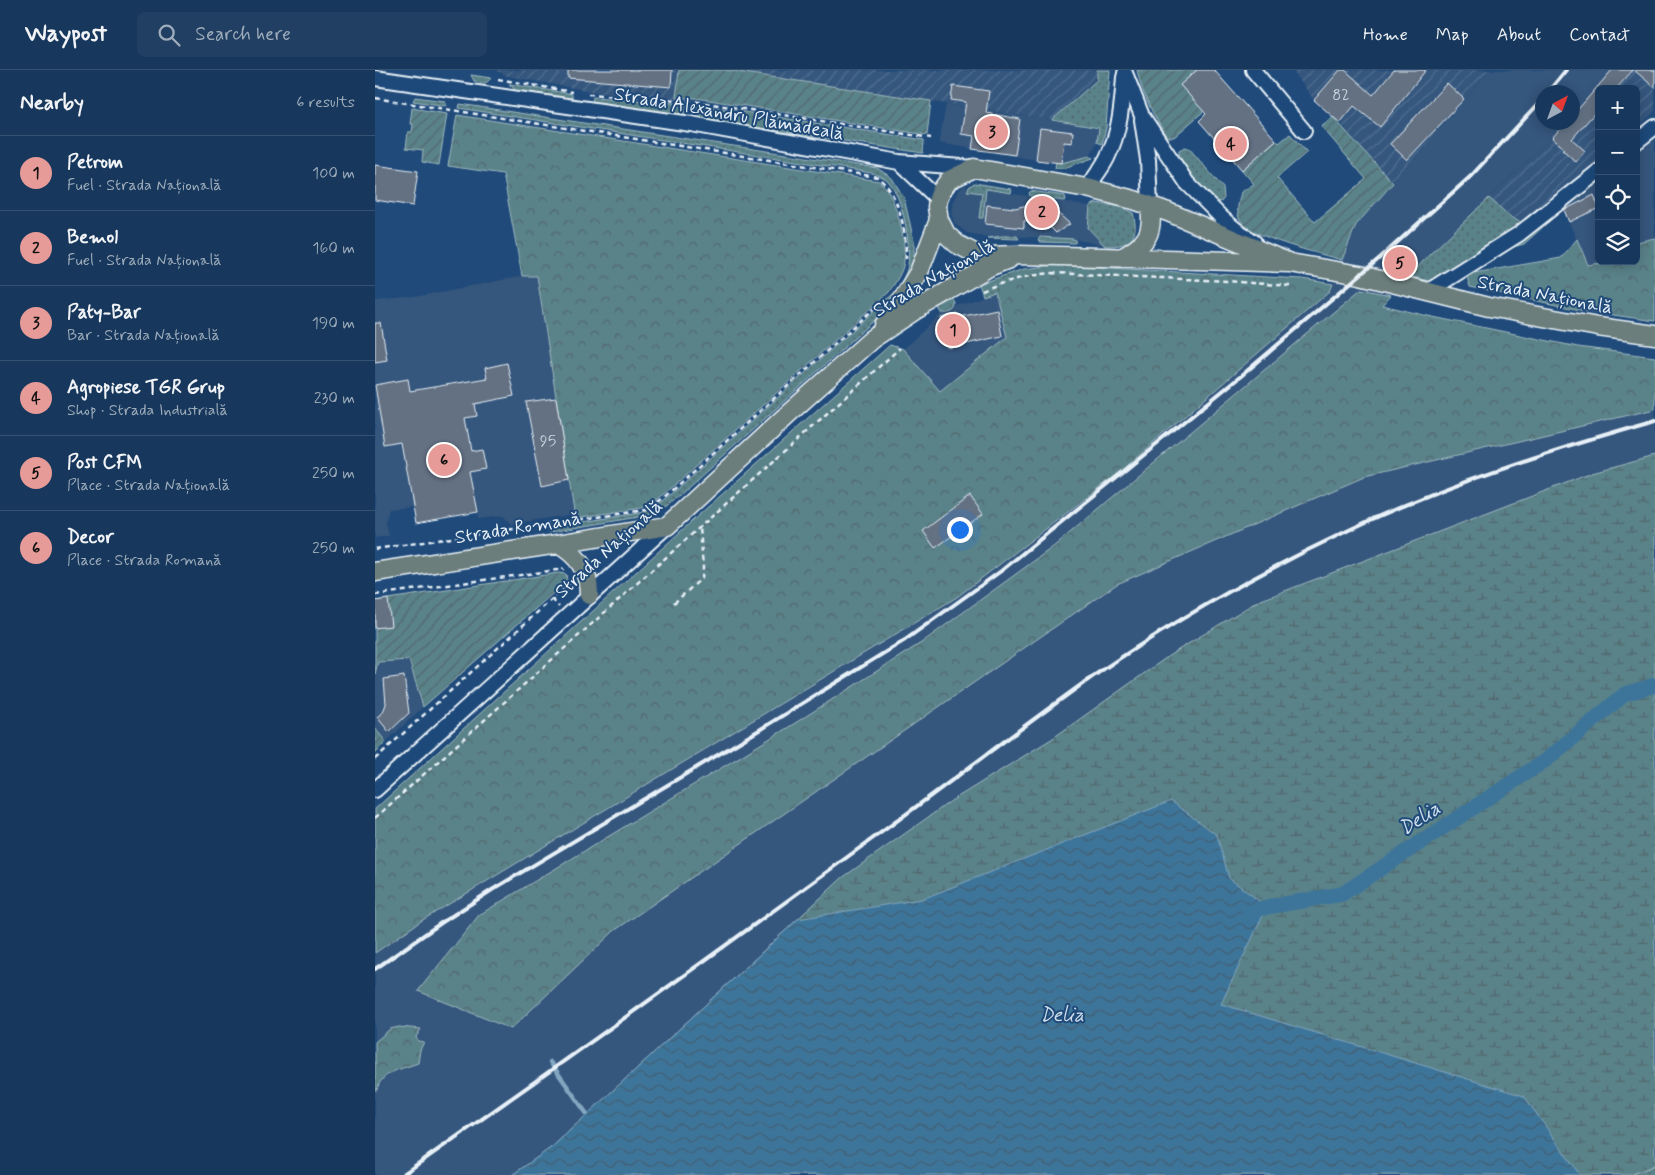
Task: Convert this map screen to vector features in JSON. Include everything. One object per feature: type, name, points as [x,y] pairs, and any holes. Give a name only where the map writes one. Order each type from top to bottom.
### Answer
[{"type":"main road","name":"Strada Națională","points":[[974,168],[1087,188],[1134,200],[1290,263]]},
{"type":"main road","points":[[938,199],[949,180],[974,168]]},
{"type":"main road","name":"Strada Națională","points":[[938,199],[939,220],[946,234],[957,244],[971,252],[986,256],[1123,257],[1290,263],[1360,275],[1507,311],[1655,335]]},
{"type":"main road","points":[[1123,257],[1135,250],[1147,238],[1151,222],[1150,206]]},
{"type":"main road","name":"Strada Națională","points":[[872,339],[896,310],[919,272],[939,220]]},
{"type":"main road","name":"Strada Națională","points":[[667,526],[872,339],[914,311],[989,267],[1018,255]]},
{"type":"main road","name":"Strada Romană","points":[[375,572],[667,526]]},
{"type":"main road","points":[[558,544],[569,550],[579,559],[589,582],[589,595]]},
{"type":"street","points":[[1253,70],[1304,131]]},
{"type":"street","points":[[1125,71],[1142,116],[1148,160],[1150,206]]},
{"type":"street","points":[[1087,188],[1107,158],[1114,139],[1121,114],[1125,71]]},
{"type":"street","name":"Strada Alexandru Plămădeală","points":[[375,78],[694,125],[899,162],[974,168]]},
{"type":"street","points":[[1142,116],[1187,183],[1203,200],[1241,234],[1290,263]]},
{"type":"street","points":[[1640,139],[1655,127]]},
{"type":"street","points":[[899,162],[938,199]]},
{"type":"street","name":"Strada Națională","points":[[1427,292],[1519,234],[1595,174]]},
{"type":"street","name":"Strada Națională","points":[[375,790],[667,526]]},
{"type":"path","points":[[498,78],[575,92]]},
{"type":"path","points":[[584,94],[692,101],[931,138]]},
{"type":"path","points":[[375,98],[877,177],[888,186],[898,207],[906,250],[906,262]]},
{"type":"path","points":[[981,291],[1006,281],[1037,274],[1053,273],[1227,281],[1289,286]]},
{"type":"path","points":[[375,549],[646,510],[662,499],[883,301]]},
{"type":"path","points":[[375,818],[900,348]]},
{"type":"path","points":[[674,603],[701,578],[703,568],[700,527]]},
{"type":"path","points":[[375,595],[566,569]]},
{"type":"path","points":[[375,759],[572,581],[572,575]]},
{"type":"shaded area","points":[[495,70],[679,70],[676,98],[595,92],[507,76]]},
{"type":"shaded area","points":[[725,70],[1097,70],[1097,80],[1052,120]]},
{"type":"shaded area","points":[[1292,70],[1490,70],[1393,183],[1340,123],[1314,100]]},
{"type":"shaded area","points":[[1490,70],[1612,70],[1599,85],[1595,85],[1595,90],[1580,107],[1580,85],[1535,85],[1535,130],[1559,130],[1431,253],[1382,304],[1428,316],[1578,347],[1655,357],[1655,456],[1592,473],[1256,602],[1170,655],[1053,738],[951,801],[842,878],[552,1147],[512,1175],[375,1175],[375,953],[421,921],[957,597],[1120,472],[1330,291],[1356,225]]},
{"type":"shaded area","points":[[1612,70],[1655,70],[1655,111],[1640,126],[1640,85],[1599,85]]},
{"type":"shaded area","points":[[1595,90],[1595,165],[1522,223],[1512,218],[1489,198],[1562,130],[1580,130],[1580,107]]},
{"type":"shaded area","points":[[946,104],[1052,120],[1103,130],[1090,156],[1061,163],[1036,160],[939,143]]},
{"type":"shaded area","points":[[1655,139],[1655,238],[1640,241],[1640,175],[1640,151]]},
{"type":"shaded area","points":[[1595,185],[1595,264],[1588,265],[1563,209]]},
{"type":"shaded area","points":[[964,186],[1090,206],[1088,228],[1105,246],[1074,239],[988,237],[967,233],[955,224],[951,214],[953,201],[959,190]]},
{"type":"shaded area","points":[[522,276],[537,276],[574,514],[511,524],[503,516],[478,519],[477,512],[413,507],[389,509],[386,522],[389,536],[375,538],[375,301],[415,297]]},
{"type":"shaded area","points":[[995,292],[1008,337],[940,391],[903,349],[942,313]]},
{"type":"shaded area","points":[[409,660],[423,707],[386,742],[375,728],[375,674],[378,662]]},
{"type":"green space","points":[[679,70],[725,70],[931,101],[927,135],[696,98],[676,98]]},
{"type":"green space","points":[[1097,70],[1110,70],[1106,128],[1102,144],[1097,142],[1099,128],[1052,120],[1097,80]]},
{"type":"green space","points":[[1137,70],[1197,70],[1180,85],[1204,111],[1174,137],[1167,137],[1149,105]]},
{"type":"green space","points":[[471,75],[491,78],[485,83],[481,83],[474,81]]},
{"type":"green space","points":[[509,84],[572,94],[572,99],[516,91]]},
{"type":"green space","points":[[415,97],[445,101],[447,106],[413,101]]},
{"type":"green space","points":[[593,97],[687,104],[687,108],[685,113],[680,116],[592,102]]},
{"type":"green space","points":[[460,104],[877,168],[892,178],[904,198],[914,241],[914,265],[887,309],[664,508],[650,515],[550,532],[546,528],[645,512],[663,501],[894,293],[904,277],[908,265],[909,256],[905,222],[894,189],[881,176],[872,173],[459,108]]},
{"type":"green space","points":[[696,105],[924,140],[923,153],[706,120],[699,114]]},
{"type":"green space","points":[[412,108],[447,114],[439,165],[422,162],[423,150],[406,148],[408,132],[412,132],[413,124],[410,124]]},
{"type":"green space","points":[[457,115],[879,181],[890,195],[899,218],[904,242],[902,269],[889,292],[657,500],[642,508],[575,518],[537,276],[522,276],[503,174],[448,166]]},
{"type":"green space","points":[[1333,117],[1393,183],[1356,225],[1342,260],[1286,244],[1255,232],[1239,218],[1238,211],[1241,192],[1254,184],[1242,170],[1276,140],[1279,143],[1290,134],[1307,152],[1277,178],[1315,222],[1366,179],[1321,126]]},
{"type":"green space","points":[[1185,147],[1189,148],[1223,188],[1224,198],[1221,202],[1215,202],[1187,169],[1179,150]]},
{"type":"green space","points":[[1090,156],[1093,158],[1064,168],[1055,168],[1056,162],[1061,163]]},
{"type":"green space","points":[[1595,181],[1595,185],[1563,209],[1524,244],[1510,248]]},
{"type":"green space","points":[[974,183],[1012,190],[1011,193],[986,189],[983,218],[979,218],[982,193],[967,191]]},
{"type":"green space","points":[[1031,191],[1065,196],[1066,200],[1030,196],[1029,193]]},
{"type":"green space","points":[[1489,198],[1512,218],[1522,223],[1441,278],[1429,281],[1409,276],[1431,253]]},
{"type":"green space","points":[[1096,203],[1121,207],[1133,213],[1135,222],[1134,235],[1127,243],[1105,246],[1088,228],[1090,206]]},
{"type":"green space","points":[[1017,236],[1019,239],[987,238]]},
{"type":"green space","points":[[1040,237],[1074,239],[1076,242],[1040,242],[1038,240]]},
{"type":"green space","points":[[1655,238],[1655,321],[1585,311],[1470,287],[1467,277],[1474,273],[1561,258],[1577,239],[1588,265],[1640,265],[1640,241]]},
{"type":"green space","points":[[1056,265],[1302,279],[1333,284],[1330,291],[1120,472],[957,597],[421,921],[375,953],[375,809],[691,522],[890,345],[903,349],[940,391],[1007,337],[995,292],[983,296],[979,284],[1024,269]]},
{"type":"green space","points":[[1361,289],[1391,295],[1382,305],[1428,316],[1578,347],[1655,357],[1655,409],[1364,477],[1117,584],[614,931],[511,1029],[418,991],[479,915],[792,725],[921,643],[1053,547]]},
{"type":"green space","points":[[954,300],[956,306],[954,310],[950,313],[942,313],[939,308]]},
{"type":"green space","points":[[1655,456],[1655,1165],[1630,1175],[512,1175],[552,1147],[842,878],[951,801],[1053,738],[1170,655],[1256,602],[1592,473]]},
{"type":"green space","points":[[558,573],[566,574],[567,581],[423,707],[409,660],[378,662],[375,674],[375,601]]},
{"type":"green space","points":[[375,728],[386,742],[375,753]]},
{"type":"green space","points":[[399,1027],[421,1029],[416,1037],[418,1041],[424,1042],[420,1050],[418,1063],[388,1075],[379,1084],[377,1090],[375,1090],[375,1042],[390,1029]]},
{"type":"green space","points":[[1655,1165],[1655,1175],[1630,1175]]},
{"type":"water","name":"Delia","points":[[1171,801],[1217,835],[1229,878],[1267,907],[1221,1004],[1524,1096],[1580,1175],[512,1175],[552,1147],[798,919],[922,899]]},
{"type":"building","points":[[568,70],[672,70],[671,87],[568,78]]},
{"type":"building","points":[[1197,70],[1214,70],[1276,140],[1242,170],[1199,121],[1206,114],[1180,85]]},
{"type":"building","points":[[1340,70],[1345,70],[1373,95],[1394,70],[1426,70],[1380,127],[1354,106],[1340,123],[1314,100]]},
{"type":"building","points":[[1612,70],[1633,70],[1620,85],[1599,85]]},
{"type":"building","points":[[1634,70],[1655,70],[1655,88]]},
{"type":"building","points":[[1447,83],[1464,99],[1407,160],[1390,144]]},
{"type":"building","points":[[953,86],[989,91],[986,113],[1020,119],[1015,155],[972,149],[974,136],[961,134],[966,102],[951,100]]},
{"type":"building","points":[[1595,90],[1595,113],[1580,130],[1580,107]]},
{"type":"building","points":[[1040,128],[1073,132],[1072,143],[1064,142],[1061,163],[1036,160]]},
{"type":"building","points":[[1559,130],[1580,130],[1572,139],[1585,151],[1576,162],[1552,138]]},
{"type":"building","points":[[375,165],[418,171],[413,206],[375,200]]},
{"type":"building","points":[[1594,195],[1595,210],[1569,222],[1564,210]]},
{"type":"building","points":[[1044,201],[1070,224],[1056,233],[1041,218],[1024,221],[1024,228],[985,224],[987,205],[1015,208]]},
{"type":"building","points":[[997,309],[1002,336],[948,348],[941,318],[958,314],[959,317]]},
{"type":"building","points":[[375,323],[381,323],[387,360],[375,362]]},
{"type":"building","points":[[507,363],[514,396],[475,404],[477,416],[465,418],[471,451],[482,449],[486,469],[470,472],[478,512],[416,523],[402,444],[385,447],[375,385],[408,379],[410,391],[487,378],[485,368]]},
{"type":"building","points":[[556,398],[569,480],[542,486],[526,402]]},
{"type":"building","points":[[970,496],[983,514],[935,548],[923,531]]},
{"type":"building","points":[[388,599],[391,626],[375,628],[375,601]]},
{"type":"building","points":[[404,676],[409,713],[389,732],[377,717],[383,712],[386,704],[384,679]]},
{"type":"waterway","name":"Delia","points":[[1249,912],[1342,894],[1546,760],[1625,694],[1655,685]]},
{"type":"waterway","points":[[550,1062],[587,1114]]},
{"type":"railway","points":[[1554,85],[1566,70]]},
{"type":"railway","points":[[375,969],[492,890],[751,735],[905,640],[1001,571],[1241,376],[1381,257],[1471,176],[1535,108]]},
{"type":"railway","points":[[402,1175],[696,966],[1092,677],[1185,617],[1250,580],[1316,546],[1423,497],[1538,456],[1655,421]]},
{"type":"place","name":"Paty-Bar","points":[[992,132]]},
{"type":"place","name":"Agropiese TGR Grup","points":[[1231,144]]},
{"type":"place","name":"Bemol","points":[[1042,212]]},
{"type":"place","name":"Post CFM","points":[[1400,263]]},
{"type":"place","name":"Petrom","points":[[953,330]]},
{"type":"place","name":"Decor","points":[[444,460]]}]
